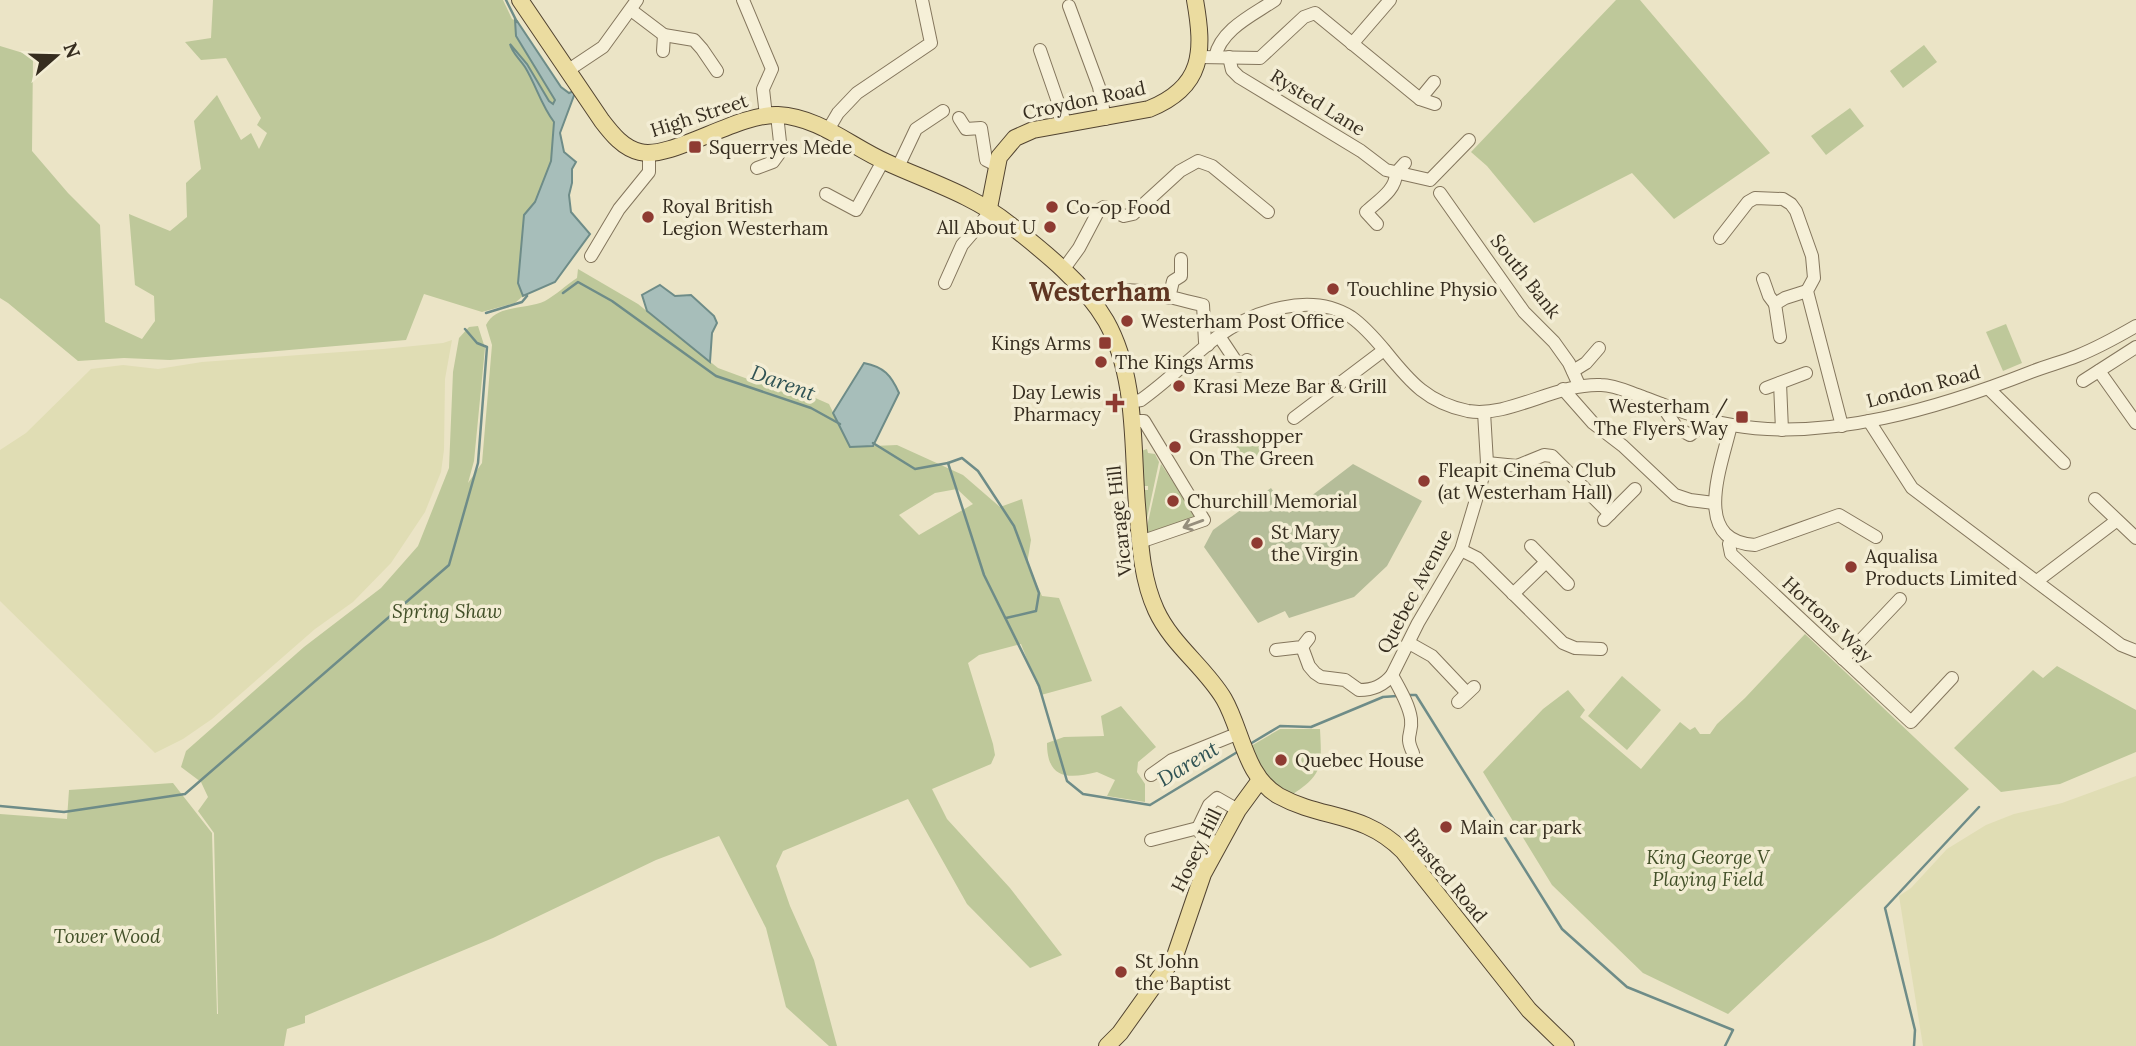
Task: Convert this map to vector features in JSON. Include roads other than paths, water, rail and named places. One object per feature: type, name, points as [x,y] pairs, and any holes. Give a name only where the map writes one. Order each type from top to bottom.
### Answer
[{"type":"main road","name":"High Street","points":[[520,0],[613,134],[631,149],[649,153],[772,115],[801,119],[828,130],[891,164],[991,209],[1063,270],[1091,301]]},
{"type":"main road","points":[[1195,0],[1201,41],[1215,57]]},
{"type":"main road","name":"Croydon Road","points":[[991,209],[996,165],[1006,146],[1015,138],[1033,130],[1149,109],[1172,98],[1215,57]]},
{"type":"main road","name":"Vicarage Hill","points":[[1091,301],[1106,321],[1124,368],[1130,402],[1140,542],[1147,588],[1155,609],[1176,642],[1221,695],[1260,780]]},
{"type":"main road","name":"Hosey Hill","points":[[1107,1046],[1120,1033],[1175,956],[1203,874],[1238,810],[1260,780]]},
{"type":"main road","name":"Brasted Road","points":[[1260,780],[1279,796],[1360,821],[1390,838],[1529,1010],[1566,1046]]},
{"type":"street","points":[[743,0],[772,69],[762,96],[772,115],[781,151],[773,162],[758,168]]},
{"type":"street","points":[[828,130],[846,103],[857,93],[931,43],[922,0]]},
{"type":"street","points":[[1275,0],[1226,34],[1218,43],[1215,57],[1260,58],[1309,13],[1315,13],[1420,99],[1435,104]]},
{"type":"street","points":[[1352,44],[1391,0]]},
{"type":"street","points":[[567,71],[603,47],[634,5],[664,35],[694,40],[717,71]]},
{"type":"street","points":[[1075,10],[1099,87],[1105,119]]},
{"type":"street","points":[[663,51],[664,35]]},
{"type":"street","points":[[1040,50],[1066,125]]},
{"type":"street","name":"Rysted Lane","points":[[1215,57],[1239,77],[1361,151],[1386,170],[1400,168],[1430,180],[1469,140]]},
{"type":"street","points":[[1420,99],[1434,82]]},
{"type":"street","points":[[826,194],[856,210],[916,129],[943,111]]},
{"type":"street","points":[[959,118],[966,130],[981,128],[986,160],[996,165]]},
{"type":"street","points":[[592,256],[619,209],[649,173],[649,153]]},
{"type":"street","points":[[1063,270],[1079,248],[1098,210],[1104,208],[1124,216],[1133,214],[1180,171],[1198,161],[1212,166],[1268,212]]},
{"type":"street","points":[[1377,224],[1366,212],[1396,183],[1400,168]]},
{"type":"street","name":"South Bank","points":[[1440,193],[1524,312],[1554,342],[1579,385]]},
{"type":"street","points":[[1720,238],[1748,202],[1755,198],[1783,199],[1796,211],[1812,256],[1814,278],[1807,291],[1842,426]]},
{"type":"street","points":[[945,283],[961,245],[991,209]]},
{"type":"street","points":[[1169,298],[1172,281],[1181,276],[1181,259]]},
{"type":"street","points":[[1763,279],[1775,304],[1780,337]]},
{"type":"street","points":[[1091,301],[1111,291],[1151,292],[1203,305],[1205,342],[1208,345]]},
{"type":"street","points":[[1775,304],[1807,291]]},
{"type":"street","name":"London Road","points":[[1130,402],[1144,398],[1219,336],[1239,323],[1290,307],[1318,306],[1350,317],[1384,350],[1409,382],[1432,399],[1470,411],[1484,412],[1579,385],[1606,385],[1708,420],[1782,430],[1842,426],[1869,421],[1989,389],[2080,355],[2136,326]]},
{"type":"street","points":[[1219,336],[1243,363]]},
{"type":"street","points":[[2083,381],[2136,347]]},
{"type":"street","points":[[1573,371],[1586,363],[1600,348]]},
{"type":"street","points":[[1294,418],[1384,350]]},
{"type":"street","points":[[2099,371],[2136,423]]},
{"type":"street","points":[[1766,388],[1806,373]]},
{"type":"street","points":[[1780,383],[1782,430]]},
{"type":"street","points":[[1563,389],[1593,423],[1623,446],[1675,495],[1690,500],[1714,503],[1731,425]]},
{"type":"street","points":[[1989,389],[2064,463]]},
{"type":"street","points":[[1661,404],[1677,428],[1690,435],[1708,420]]},
{"type":"street","name":"Quebec Avenue","points":[[1276,650],[1306,642],[1309,666],[1315,673],[1321,677],[1345,680],[1359,690],[1375,688],[1392,675],[1436,590],[1461,550],[1486,463],[1484,412]]},
{"type":"street","points":[[1131,421],[1144,421],[1204,520],[1140,542]]},
{"type":"street","points":[[1869,421],[1912,488],[2121,645],[2136,651]]},
{"type":"street","points":[[1486,463],[1517,466],[1544,455],[1552,456],[1607,517],[1635,489]]},
{"type":"street","points":[[2094,500],[2136,538]]},
{"type":"street","name":"Hortons Way","points":[[1714,503],[1715,516],[1720,527],[1731,539],[1731,554],[1911,722],[1952,678]]},
{"type":"street","points":[[1731,539],[1742,544],[1755,545],[1839,515],[1877,537]]},
{"type":"street","points":[[2037,582],[2116,521]]},
{"type":"street","points":[[1531,546],[1568,584]]},
{"type":"street","points":[[1461,550],[1477,558],[1563,643],[1574,648],[1601,649]]},
{"type":"street","points":[[1513,594],[1546,562]]},
{"type":"street","points":[[1843,659],[1900,600]]},
{"type":"street","points":[[1409,643],[1432,656],[1466,694]]},
{"type":"street","points":[[1392,675],[1401,689],[1412,720],[1407,740],[1413,753]]},
{"type":"street","points":[[1151,775],[1172,760],[1239,733]]},
{"type":"street","points":[[1198,828],[1209,805],[1217,798],[1238,810]]},
{"type":"street","points":[[1151,840],[1198,828]]},
{"type":"street","points":[[1198,828],[1201,834],[1220,846]]},
{"type":"water","points":[[515,20],[561,87],[569,93],[576,90],[560,133],[564,152],[576,162],[572,169],[569,195],[571,212],[590,234],[555,282],[523,296],[518,283],[524,215],[535,202],[551,161],[554,122],[510,44],[527,64],[549,101],[553,104],[555,100],[516,36]]},
{"type":"water","points":[[660,285],[675,296],[691,295],[714,316],[717,323],[712,333],[710,362],[647,311],[642,295]]},
{"type":"water","points":[[864,363],[886,373],[899,393],[873,446],[850,447],[833,413]]},
{"type":"waterway","name":"Darent","points":[[506,0],[517,22]]},
{"type":"waterway","name":"Darent","points":[[563,293],[578,282],[612,301],[716,376],[811,408],[840,424]]},
{"type":"waterway","points":[[486,313],[522,302],[527,296]]},
{"type":"waterway","points":[[0,806],[64,812],[185,794],[449,565],[478,463],[487,347],[477,343],[465,329]]},
{"type":"waterway","name":"Darent","points":[[873,443],[915,469],[948,463],[984,575],[1039,686],[1067,781],[1083,794],[1150,805],[1239,751]]},
{"type":"waterway","points":[[948,463],[962,458],[978,471],[1014,526],[1039,593],[1036,611],[1006,618]]},
{"type":"waterway","name":"Darent","points":[[1407,695],[1416,695],[1562,929],[1627,987],[1733,1030],[1725,1046]]},
{"type":"waterway","name":"Darent","points":[[1250,744],[1280,726],[1311,727],[1383,697],[1397,696]]},
{"type":"waterway","points":[[1914,1046],[1915,1030],[1885,908],[1979,807]]},
{"type":"place","name":"Squerryes Mede","points":[[695,147]]},
{"type":"place","name":"Co-op Food","points":[[1052,207]]},
{"type":"place","name":"Royal British Legion Westerham","points":[[648,217]]},
{"type":"place","name":"All About U","points":[[1050,227]]},
{"type":"place","name":"Touchline Physio","points":[[1333,289]]},
{"type":"place","name":"Westerham Post Office","points":[[1127,321]]},
{"type":"place","name":"Kings Arms","points":[[1105,343]]},
{"type":"place","name":"The Kings Arms","points":[[1101,362]]},
{"type":"place","name":"Krasi Meze Bar & Grill","points":[[1179,386]]},
{"type":"place","name":"Day Lewis Pharmacy","points":[[1115,403]]},
{"type":"place","name":"Westerham / The Flyers Way","points":[[1742,417]]},
{"type":"place","name":"Grasshopper On The Green","points":[[1175,447]]},
{"type":"place","name":"Fleapit Cinema Club (at Westerham Hall)","points":[[1424,481]]},
{"type":"place","name":"Churchill Memorial","points":[[1173,501]]},
{"type":"place","name":"St Mary the Virgin","points":[[1257,543]]},
{"type":"place","name":"Aqualisa Products Limited","points":[[1851,567]]},
{"type":"place","name":"Quebec House","points":[[1281,760]]},
{"type":"place","name":"Main car park","points":[[1446,827]]},
{"type":"place","name":"St John the Baptist","points":[[1121,972]]},
{"type":"district","name":"Westerham","points":[[1100,292]]},
{"type":"park label","name":"Spring Shaw","points":[[447,611]]},
{"type":"park label","name":"King George V Playing Field","points":[[1708,868]]},
{"type":"park label","name":"Tower Wood","points":[[107,936]]}]
